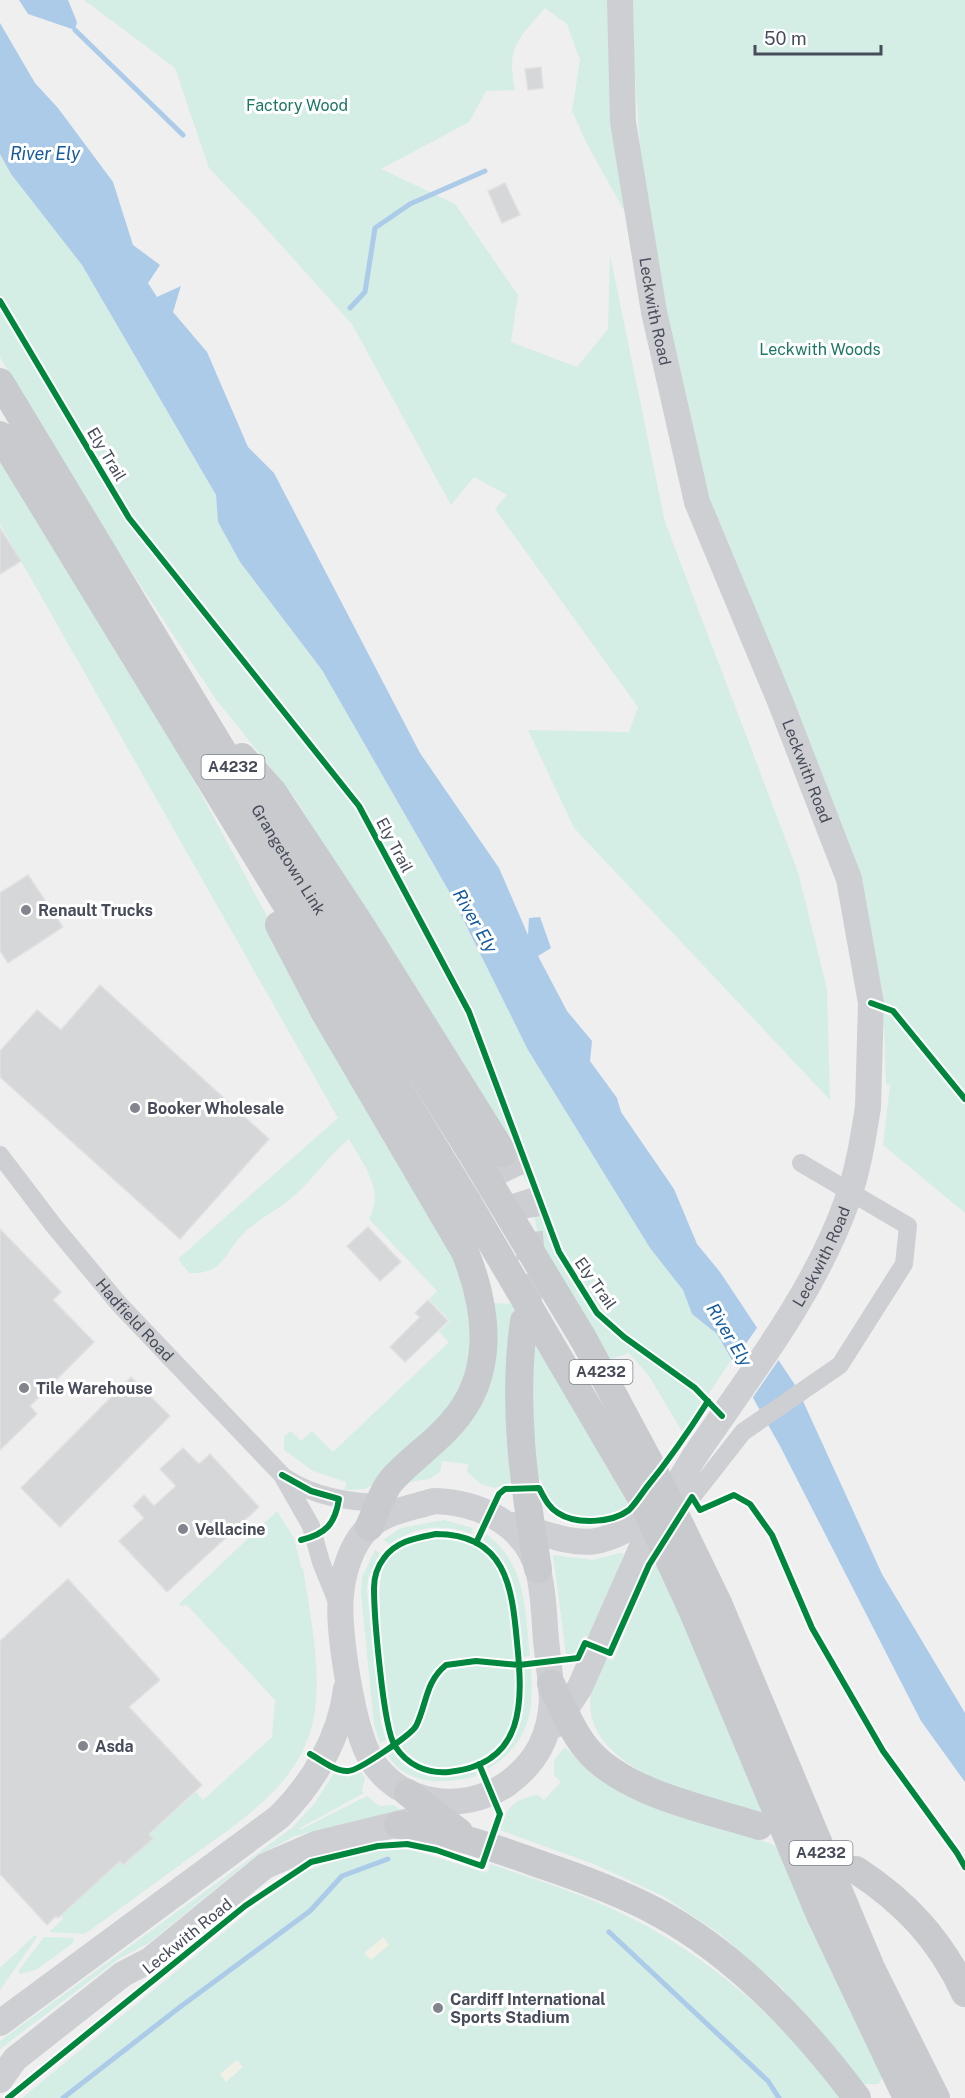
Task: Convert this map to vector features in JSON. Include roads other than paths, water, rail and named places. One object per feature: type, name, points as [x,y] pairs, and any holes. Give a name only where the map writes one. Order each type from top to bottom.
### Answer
[{"type":"main road","name":"Leckwith Road","points":[[0,2080],[8,2062],[123,1974],[150,1960],[265,1866],[316,1844],[435,1814],[501,1787],[523,1772],[537,1756],[580,1687],[632,1566],[671,1495],[787,1319],[819,1265],[847,1202],[860,1157],[868,1107],[871,1003],[849,879],[780,701],[697,502],[659,334],[623,122],[620,0]]},
{"type":"main road","name":"Grangetown Link","points":[[0,382],[283,851],[469,1149],[584,1340],[652,1467],[706,1608]]},
{"type":"main road","name":"Grangetown Link","points":[[0,435],[467,1201],[706,1608]]},
{"type":"main road","points":[[199,709],[273,792],[360,924],[503,1153]]},
{"type":"main road","points":[[230,814],[253,874],[315,993],[446,1216],[465,1252],[480,1293],[485,1327],[483,1356],[468,1400],[452,1424],[390,1482],[375,1515],[356,1546],[343,1577],[341,1611],[347,1674],[357,1722],[371,1759],[390,1781],[468,1838]]},
{"type":"main road","points":[[524,1321],[518,1370],[518,1407],[524,1487],[538,1569],[551,1684],[551,1717],[545,1741]]},
{"type":"main road","name":"Leckwith Road","points":[[502,1522],[568,1541],[597,1542],[627,1531],[671,1495]]},
{"type":"main road","points":[[375,1515],[393,1513],[434,1501],[470,1505],[489,1512],[521,1538],[530,1550],[538,1569]]},
{"type":"main road","name":"A4232","points":[[706,1608],[820,1915],[907,2098]]},
{"type":"main road","name":"A4232","points":[[706,1608],[871,1968],[936,2098]]},
{"type":"main road","points":[[0,2023],[279,1817],[310,1780],[333,1737],[346,1693],[347,1674]]},
{"type":"main road","points":[[551,1684],[585,1747],[611,1772],[642,1787],[759,1826]]},
{"type":"main road","points":[[408,1793],[431,1801],[469,1801]]},
{"type":"main road","points":[[398,1825],[468,1838],[636,1902],[700,1940],[750,1978],[830,2061],[857,2098]]},
{"type":"main road","points":[[856,1870],[884,1888],[923,1924],[950,1964],[965,1993]]},
{"type":"street","name":"Hadfield Road","points":[[0,1155],[54,1226],[119,1304],[282,1475]]},
{"type":"street","points":[[671,1495],[692,1497],[743,1432],[840,1365],[904,1264],[908,1226],[801,1163]]},
{"type":"street","points":[[282,1475],[318,1494],[353,1502],[375,1515]]},
{"type":"street","points":[[282,1475],[311,1526],[321,1562],[341,1611]]},
{"type":"water","points":[[19,0],[68,0],[77,22],[75,30],[28,14]]},
{"type":"water","name":"River Ely","points":[[0,23],[35,83],[58,108],[113,182],[133,245],[160,265],[148,283],[157,297],[181,286],[173,312],[207,352],[248,447],[274,473],[420,753],[499,868],[528,935],[529,918],[540,917],[551,948],[538,956],[567,1011],[592,1041],[590,1061],[617,1098],[621,1112],[674,1189],[697,1244],[720,1272],[797,1388],[882,1574],[965,1713],[965,1782],[921,1721],[780,1446],[717,1334],[692,1314],[683,1290],[650,1248],[528,1050],[450,893],[322,670],[240,562],[218,522],[216,495],[82,265],[11,174],[0,154]]},
{"type":"waterway","points":[[75,30],[183,135]]},
{"type":"waterway","points":[[350,308],[365,292],[375,228],[410,204],[485,171]]},
{"type":"waterway","points":[[63,2098],[180,2007],[310,1911],[342,1876],[388,1859]]},
{"type":"waterway","points":[[609,1932],[768,2081],[779,2098]]},
{"type":"tunnel","points":[[503,1153],[516,1179],[526,1210],[530,1241],[530,1272],[525,1319]]},
{"type":"place","name":"Renault Trucks","points":[[26,910]]},
{"type":"place","name":"Booker Wholesale","points":[[135,1108]]},
{"type":"place","name":"Tile Warehouse","points":[[24,1388]]},
{"type":"place","name":"Vellacine","points":[[183,1529]]},
{"type":"place","name":"Asda","points":[[83,1746]]},
{"type":"place","name":"Cardiff International Sports Stadium","points":[[438,2008]]},
{"type":"park label","name":"Factory Wood","points":[[297,105]]},
{"type":"park label","name":"Leckwith Woods","points":[[820,349]]}]
